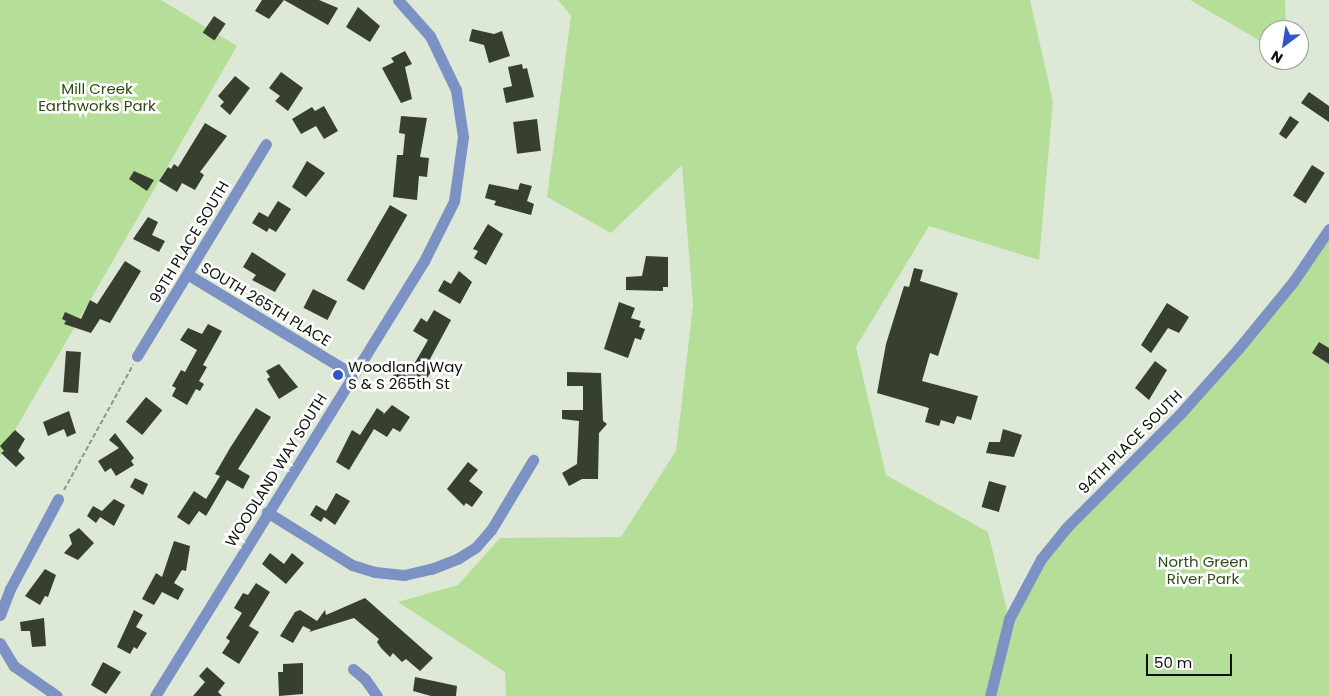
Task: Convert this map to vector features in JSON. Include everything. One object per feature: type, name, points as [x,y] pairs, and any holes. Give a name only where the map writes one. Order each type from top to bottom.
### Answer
[{"type":"street","name":"WOODLAND WAY SOUTH","points":[[155,696],[436,241],[454,201],[463,137],[456,90],[430,36],[398,0]]},
{"type":"street","name":"99TH PLACE SOUTH","points":[[137,356],[266,144]]},
{"type":"street","name":"94TH PLACE SOUTH","points":[[990,696],[1009,619],[1041,559],[1066,528],[1180,414],[1233,356],[1293,282],[1329,229]]},
{"type":"street","name":"SOUTH 265TH PLACE","points":[[187,274],[354,375]]},
{"type":"street","points":[[267,512],[352,565],[375,572],[404,575],[431,569],[457,559],[476,547],[491,530],[533,460]]},
{"type":"street","points":[[0,615],[10,589],[58,500]]},
{"type":"street","points":[[0,643],[18,670],[57,696]]},
{"type":"street","points":[[353,669],[365,679],[377,696]]},
{"type":"path","points":[[58,500],[125,384],[137,356]]},
{"type":"green space","name":"Mill Creek Earthworks Park","points":[[0,0],[161,0],[237,46],[0,456]]},
{"type":"green space","name":"North Green River Park","points":[[558,0],[1030,0],[1053,102],[1039,260],[929,226],[856,347],[886,475],[988,532],[1009,618],[1034,570],[1180,414],[1329,229],[1329,696],[506,696],[505,672],[398,602],[458,585],[500,538],[621,537],[676,451],[693,305],[682,165],[611,233],[547,197],[571,16]]},
{"type":"green space","points":[[1190,0],[1285,0],[1286,20],[1259,20],[1259,40]]},
{"type":"building","points":[[262,0],[284,0],[269,19],[255,11]]},
{"type":"building","points":[[284,0],[319,0],[338,8],[328,25]]},
{"type":"building","points":[[358,7],[380,26],[370,42],[346,27]]},
{"type":"building","points":[[214,16],[226,24],[214,40],[203,33]]},
{"type":"building","points":[[472,29],[494,34],[502,31],[510,56],[489,63],[484,45],[469,41]]},
{"type":"building","points":[[405,51],[412,64],[405,67],[412,99],[401,103],[382,68],[394,62],[391,58]]},
{"type":"building","points":[[522,64],[523,69],[527,68],[534,97],[506,103],[503,88],[512,86],[508,67]]},
{"type":"building","points":[[281,72],[303,88],[288,111],[275,101],[280,96],[269,88]]},
{"type":"building","points":[[235,76],[250,88],[230,115],[220,106],[224,102],[218,96]]},
{"type":"building","points":[[1309,92],[1329,106],[1329,122],[1301,103]]},
{"type":"building","points":[[324,106],[338,131],[324,139],[316,126],[301,134],[292,119],[312,107],[315,111]]},
{"type":"building","points":[[401,116],[427,118],[420,157],[429,158],[427,177],[419,176],[417,200],[393,197],[397,155],[403,155],[405,134],[399,133]]},
{"type":"building","points":[[1290,116],[1299,122],[1286,139],[1279,134]]},
{"type":"building","points":[[537,119],[541,151],[517,154],[513,122]]},
{"type":"building","points":[[205,123],[227,136],[200,172],[204,175],[195,190],[182,183],[177,192],[159,181],[168,167],[171,169],[174,164],[178,167]]},
{"type":"building","points":[[307,161],[325,173],[306,197],[292,187]]},
{"type":"building","points":[[1312,165],[1325,173],[1306,203],[1293,196]]},
{"type":"building","points":[[134,171],[154,180],[147,191],[129,179]]},
{"type":"building","points":[[520,183],[532,186],[527,201],[534,204],[531,215],[494,205],[496,201],[485,198],[489,184],[518,190]]},
{"type":"building","points":[[278,201],[291,209],[276,232],[269,228],[267,232],[252,223],[259,212],[268,217]]},
{"type":"building","points":[[390,205],[407,215],[364,290],[346,280]]},
{"type":"building","points":[[148,217],[158,222],[152,235],[165,241],[159,252],[133,239]]},
{"type":"building","points":[[488,224],[503,234],[486,265],[474,258],[478,251],[473,249]]},
{"type":"building","points":[[252,252],[286,274],[275,292],[252,280],[256,275],[243,267]]},
{"type":"building","points":[[646,256],[668,257],[668,287],[663,287],[663,291],[626,290],[626,277],[642,276]]},
{"type":"building","points":[[125,261],[141,271],[110,323],[100,319],[91,333],[64,324],[66,321],[62,319],[65,312],[81,319],[90,300],[97,304]]},
{"type":"building","points":[[914,268],[923,270],[920,281],[958,293],[938,356],[930,353],[922,381],[978,396],[971,420],[957,416],[954,424],[941,420],[939,426],[925,422],[929,408],[877,393],[886,344],[904,286],[909,287]]},
{"type":"building","points":[[459,271],[472,282],[460,304],[438,291],[444,280],[451,284]]},
{"type":"building","points":[[313,289],[337,301],[328,320],[303,308]]},
{"type":"building","points":[[619,302],[635,308],[631,318],[641,321],[639,327],[645,329],[641,340],[635,338],[628,358],[604,349]]},
{"type":"building","points":[[1167,303],[1189,317],[1179,333],[1168,328],[1151,353],[1141,345]]},
{"type":"building","points":[[434,310],[451,320],[430,359],[433,361],[432,371],[420,387],[407,380],[404,385],[392,377],[399,364],[410,370],[413,366],[428,340],[413,331],[421,318],[427,322]]},
{"type":"building","points":[[208,324],[222,331],[203,365],[207,367],[199,381],[204,384],[200,391],[196,389],[187,405],[172,396],[176,388],[172,386],[181,370],[185,372],[197,350],[180,340],[188,328],[202,334]]},
{"type":"building","points":[[1319,342],[1329,348],[1329,364],[1312,353]]},
{"type":"building","points":[[66,351],[81,352],[78,393],[63,392]]},
{"type":"building","points":[[1155,361],[1167,370],[1149,400],[1135,388]]},
{"type":"building","points":[[279,364],[298,387],[279,399],[267,379],[270,377],[266,371]]},
{"type":"building","points":[[567,372],[601,373],[603,421],[607,424],[599,433],[598,479],[582,479],[569,486],[562,473],[577,464],[579,421],[562,419],[562,410],[583,410],[583,386],[567,386]]},
{"type":"building","points":[[146,397],[162,410],[142,435],[126,422]]},
{"type":"building","points":[[392,405],[410,417],[400,432],[393,428],[387,437],[374,429],[349,470],[336,462],[352,430],[360,435],[377,408],[384,413],[383,415]]},
{"type":"building","points":[[256,408],[271,417],[238,469],[250,476],[243,489],[227,480],[206,516],[199,511],[189,525],[177,517],[194,491],[206,499],[220,476],[215,474]]},
{"type":"building","points":[[69,411],[76,433],[67,437],[64,429],[48,436],[43,422]]},
{"type":"building","points":[[1003,429],[1022,435],[1014,457],[986,453],[989,442],[1000,442]]},
{"type":"building","points":[[15,430],[25,439],[18,451],[25,458],[16,467],[1,453],[4,451],[0,446]]},
{"type":"building","points":[[115,433],[134,458],[131,461],[134,465],[116,476],[111,468],[105,472],[98,461],[119,448],[109,440]]},
{"type":"building","points":[[468,462],[478,470],[469,481],[483,492],[472,507],[466,503],[464,506],[447,489]]},
{"type":"building","points":[[135,478],[148,484],[143,495],[130,487]]},
{"type":"building","points":[[989,481],[1006,486],[999,512],[982,507]]},
{"type":"building","points":[[336,493],[350,501],[335,525],[324,517],[321,522],[310,515],[316,505],[326,511]]},
{"type":"building","points":[[114,499],[125,505],[114,526],[100,517],[96,523],[87,516],[93,506],[102,511]]},
{"type":"building","points":[[79,528],[94,543],[78,560],[64,553],[72,544],[69,535]]},
{"type":"building","points":[[174,541],[190,546],[186,571],[182,570],[174,583],[184,589],[178,600],[162,592],[154,605],[142,599],[156,573],[162,577]]},
{"type":"building","points":[[270,553],[284,564],[292,553],[304,563],[286,584],[262,564]]},
{"type":"building","points":[[45,569],[56,575],[48,597],[45,596],[40,605],[25,596]]},
{"type":"building","points":[[256,583],[270,592],[249,626],[259,632],[239,664],[222,653],[230,641],[226,638],[242,613],[234,608],[243,593],[248,595]]},
{"type":"building","points":[[365,598],[433,658],[420,671],[406,659],[402,662],[393,653],[390,657],[377,642],[379,639],[354,618],[309,632],[311,630],[303,626],[293,643],[280,636],[295,612],[300,610],[317,621],[325,610],[326,615]]},
{"type":"building","points":[[134,610],[143,615],[136,627],[147,633],[137,649],[134,647],[130,654],[117,647]]},
{"type":"building","points":[[44,618],[46,646],[32,647],[30,631],[21,631],[20,622]]},
{"type":"building","points":[[103,662],[121,672],[106,694],[91,685]]},
{"type":"building","points":[[303,663],[303,694],[279,696],[278,672],[283,672],[283,664]]},
{"type":"building","points":[[207,667],[225,683],[218,692],[222,696],[193,696],[205,682],[199,676]]},
{"type":"building","points":[[415,677],[457,686],[456,696],[431,696],[413,691]]},
{"type":"place","name":"Woodland Way S & S 265th St","points":[[338,375]]}]
